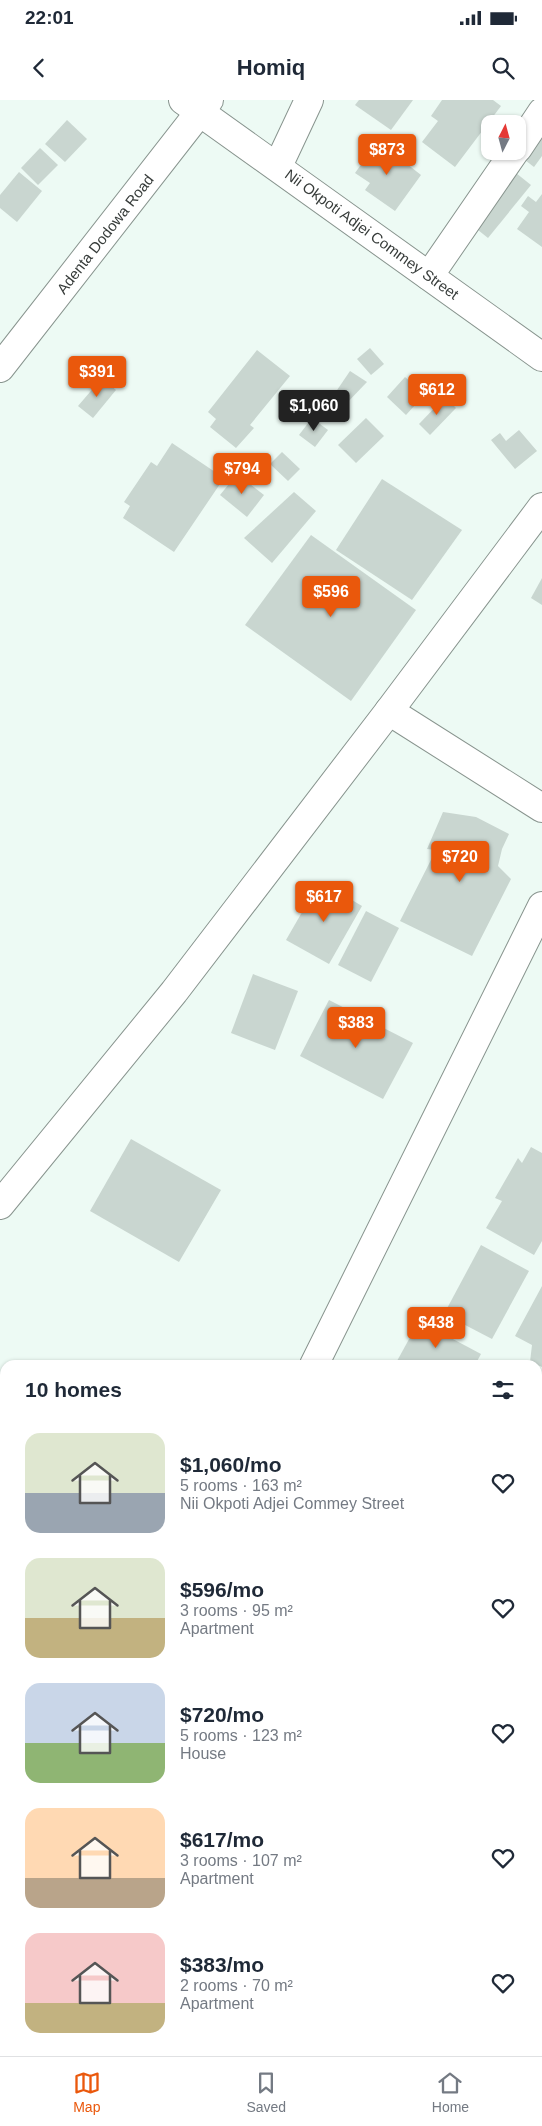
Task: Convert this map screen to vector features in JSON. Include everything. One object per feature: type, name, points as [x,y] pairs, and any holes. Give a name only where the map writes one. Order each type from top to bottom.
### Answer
[{"type":"street","points":[[278,166],[309,100]]},
{"type":"street","name":"Nii Okpoti Adjei Commey Street","points":[[198,104],[278,166],[542,357]]},
{"type":"street","name":"Adenta Dodowa Road","points":[[0,368],[198,104]]},
{"type":"street","points":[[526,136],[542,112]]},
{"type":"street","points":[[429,276],[509,160]]},
{"type":"street","points":[[0,1205],[174,992],[542,507]]},
{"type":"street","points":[[389,711],[542,808]]},
{"type":"street","points":[[316,1360],[542,906]]},
{"type":"building","points":[[359,100],[413,100],[391,130],[355,105]]},
{"type":"building","points":[[442,100],[493,100],[501,106],[494,115],[481,115],[481,133],[455,167],[422,142],[438,121],[431,116]]},
{"type":"building","points":[[542,119],[542,156],[534,167],[525,160],[526,148]]},
{"type":"building","points":[[67,120],[87,139],[65,162],[45,144]]},
{"type":"building","points":[[378,141],[421,175],[395,211],[365,190],[370,183],[355,173]]},
{"type":"building","points":[[40,148],[58,165],[38,185],[21,168]]},
{"type":"building","points":[[511,169],[531,185],[488,238],[468,222]]},
{"type":"building","points":[[19,172],[42,191],[17,222],[0,208],[0,195]]},
{"type":"building","points":[[542,194],[542,247],[517,229],[529,212],[521,206],[528,196],[536,202]]},
{"type":"building","points":[[370,348],[384,364],[371,375],[357,359]]},
{"type":"building","points":[[257,350],[290,376],[250,425],[254,428],[236,448],[210,427],[216,419],[208,412]]},
{"type":"building","points":[[350,371],[367,382],[342,408],[331,399]]},
{"type":"building","points":[[405,377],[425,394],[406,415],[387,397]]},
{"type":"building","points":[[102,378],[116,390],[93,418],[78,406]]},
{"type":"building","points":[[445,397],[456,408],[430,435],[419,424]]},
{"type":"building","points":[[312,418],[328,430],[315,447],[299,435]]},
{"type":"building","points":[[366,418],[384,436],[356,463],[338,445]]},
{"type":"building","points":[[519,430],[537,451],[515,469],[491,440],[500,433],[506,441]]},
{"type":"building","points":[[172,443],[224,478],[174,552],[123,518],[130,506],[124,502],[151,462],[157,466]]},
{"type":"building","points":[[282,452],[300,469],[288,481],[270,464]]},
{"type":"building","points":[[237,474],[264,495],[247,517],[220,495]]},
{"type":"building","points":[[382,479],[462,530],[412,600],[336,550]]},
{"type":"building","points":[[294,492],[316,511],[272,563],[244,538]]},
{"type":"building","points":[[311,535],[416,610],[351,701],[245,625]]},
{"type":"building","points":[[542,578],[542,605],[531,598]]},
{"type":"building","points":[[443,812],[476,817],[509,834],[502,849],[498,866],[511,879],[472,956],[400,921],[436,850],[427,849]]},
{"type":"building","points":[[320,881],[362,906],[329,964],[286,940]]},
{"type":"building","points":[[366,911],[399,928],[371,982],[338,965]]},
{"type":"building","points":[[253,974],[298,991],[275,1050],[231,1033]]},
{"type":"building","points":[[329,1000],[413,1043],[383,1099],[300,1056]]},
{"type":"building","points":[[131,1139],[221,1190],[179,1262],[90,1211]]},
{"type":"building","points":[[531,1147],[542,1153],[542,1241],[534,1255],[486,1228],[502,1201],[495,1198],[518,1158],[522,1163]]},
{"type":"building","points":[[481,1245],[529,1271],[492,1339],[444,1314]]},
{"type":"building","points":[[542,1286],[542,1360],[530,1360],[532,1345],[515,1336]]},
{"type":"building","points":[[419,1321],[481,1354],[478,1360],[398,1360]]}]
